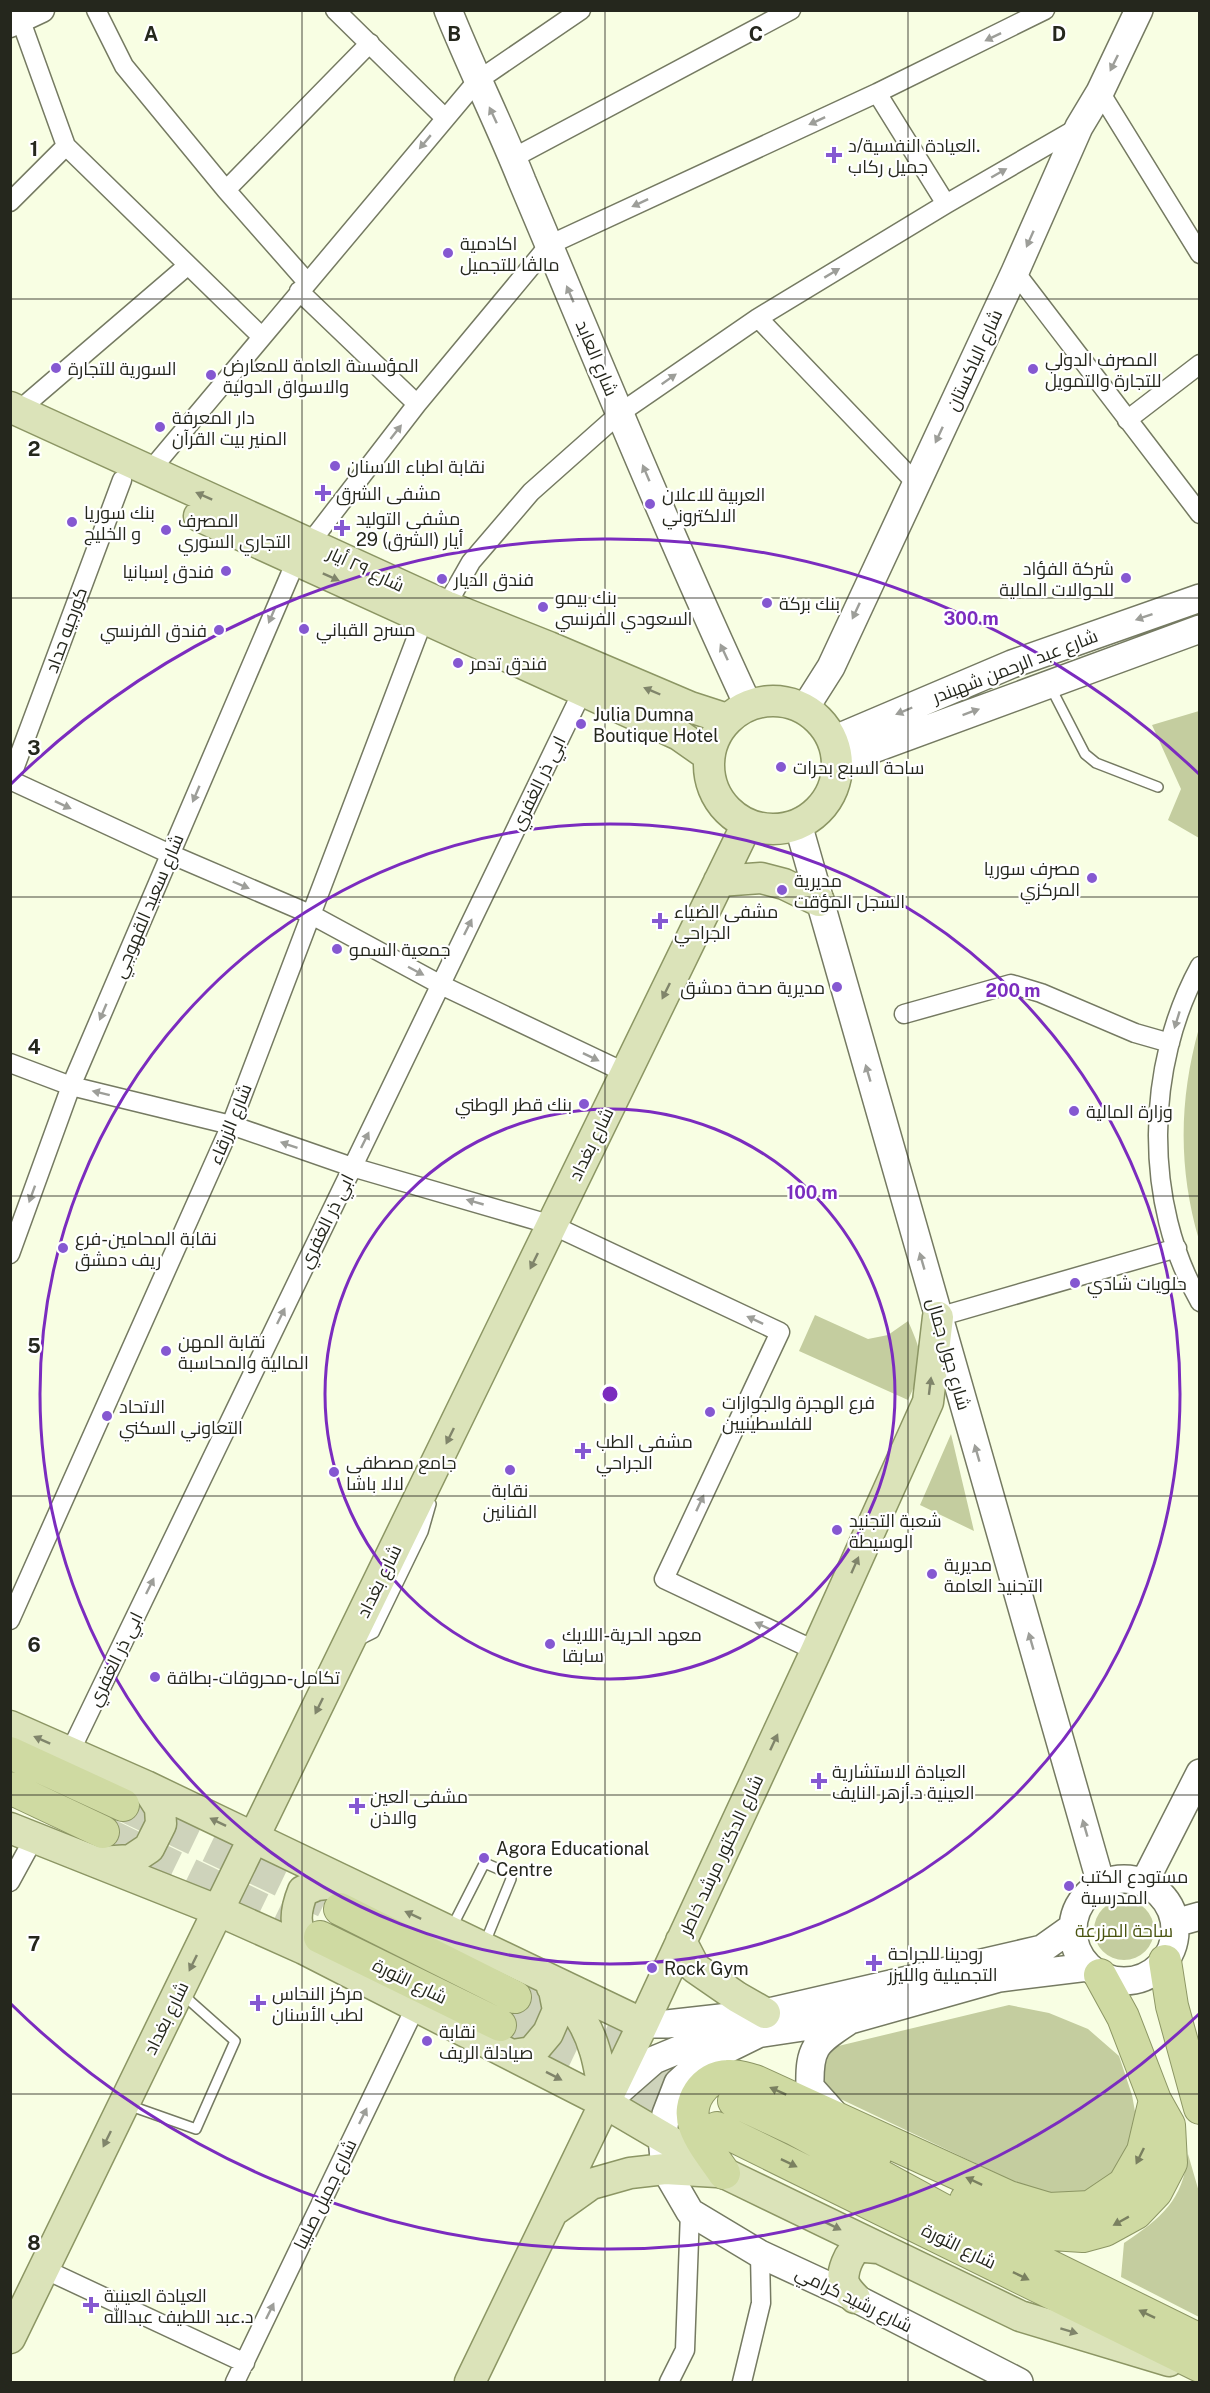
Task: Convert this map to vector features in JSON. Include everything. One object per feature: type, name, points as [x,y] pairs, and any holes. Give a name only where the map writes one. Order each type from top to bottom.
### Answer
[{"type":"highway","points":[[10,1753],[135,1795]]},
{"type":"highway","points":[[10,1788],[103,1832]]},
{"type":"highway","name":"شارع الثورة","points":[[342,1896],[515,1996]]},
{"type":"highway","name":"شارع الثورة","points":[[312,1943],[500,2025]]},
{"type":"highway","points":[[1165,1961],[1172,2006],[1200,2108]]},
{"type":"highway","points":[[794,2129],[863,2150],[1018,2225],[1051,2234],[1083,2236],[1106,2230],[1136,2213],[1156,2192],[1171,2163],[1162,2112],[1123,2017],[1094,1971]]},
{"type":"highway","points":[[1123,2017],[1172,2006]]},
{"type":"highway","points":[[724,2173],[702,2141],[693,2123],[694,2099],[701,2088],[711,2080],[728,2075],[756,2081],[1009,2197],[1049,2209],[1090,2207],[1124,2184],[1162,2112]]},
{"type":"highway","name":"شارع الثورة","points":[[734,2101],[794,2129],[1011,2247],[1200,2340]]},
{"type":"highway","points":[[1162,2112],[1200,2119]]},
{"type":"highway","name":"شارع الثورة","points":[[717,2128],[1200,2366]]},
{"type":"main road","name":"شارع العابد","points":[[448,10],[705,612],[737,712]]},
{"type":"main road","name":"شارع الباكستان","points":[[805,708],[831,666],[1015,272],[1079,127],[1100,92],[1139,10]]},
{"type":"main road","name":"شارع ٢٩ أيار","points":[[13,416],[135,476],[435,612],[583,690],[679,735],[709,756]]},
{"type":"main road","name":"شارع عبد الرحمن شهبندر","points":[[836,751],[1012,664],[1200,598]]},
{"type":"main road","name":"شارع ٢٩ أيار","points":[[435,612],[549,647],[690,707],[737,712]]},
{"type":"main road","name":"شارع عبد الرحمن شهبندر","points":[[836,751],[1048,684],[1200,628]]},
{"type":"main road","points":[[763,700],[784,700],[805,708],[822,721],[836,751],[835,783],[825,803],[810,818],[790,828],[768,830],[747,824],[729,813],[716,796],[709,777],[709,756],[715,736],[737,712],[763,700]]},
{"type":"main road","name":"شارع بغداد","points":[[10,2338],[747,824]]},
{"type":"main road","name":"شارع جول جمال","points":[[798,824],[1101,1884]]},
{"type":"main road","points":[[719,881],[761,878],[784,884],[819,901]]},
{"type":"main road","name":"شارع الدكتور مرشد خاطر","points":[[470,2382],[643,2024],[816,1651],[928,1402],[938,1317]]},
{"type":"main road","points":[[10,1726],[70,1752],[135,1795],[160,1808],[161,1824],[149,1848],[131,1860],[99,1863]]},
{"type":"main road","points":[[1144,1883],[1200,1773]]},
{"type":"main road","points":[[135,1795],[254,1839],[342,1896]]},
{"type":"main road","points":[[22,1833],[219,1911],[312,1943]]},
{"type":"main road","points":[[1122,1879],[1144,1883],[1159,1892],[1169,1906],[1187,1919],[1175,1936],[1165,1961],[1155,1971],[1135,1980],[1114,1980],[1094,1971],[1080,1955],[1074,1941],[1073,1927],[1077,1910],[1087,1895],[1101,1884],[1122,1879]]},
{"type":"main road","points":[[1094,1971],[999,1978],[850,2020],[761,2024],[643,2024],[548,1982],[450,1932],[342,1896],[317,1885],[303,1892],[296,1910],[298,1933],[312,1943],[416,2006],[605,2103],[724,2173],[1020,2316],[1200,2370]]},
{"type":"main road","points":[[605,2103],[654,2060],[694,2043],[1042,1949],[1073,1927]]},
{"type":"main road","points":[[681,1941],[695,1968],[737,1998],[761,2024]]},
{"type":"main road","points":[[548,1982],[571,2005],[586,2026],[600,2061],[605,2103]]},
{"type":"main road","points":[[512,2055],[532,2052],[548,2033],[558,2010],[548,1982]]},
{"type":"main road","points":[[839,2119],[810,2087],[809,2062],[819,2040],[850,2020]]},
{"type":"main road","points":[[690,2212],[665,2169],[662,2138],[666,2114],[678,2083],[701,2062],[761,2024]]},
{"type":"main road","points":[[553,2210],[591,2184],[630,2173],[665,2169],[724,2173]]},
{"type":"main road","name":"شارع رشيد كرامي","points":[[690,2212],[760,2254],[855,2298],[1020,2382]]},
{"type":"main road","points":[[855,2298],[844,2284],[843,2277],[847,2265],[853,2252],[858,2248],[878,2248]]},
{"type":"street","points":[[96,10],[124,66],[303,287],[417,404]]},
{"type":"street","points":[[335,10],[445,118]]},
{"type":"street","name":"كورجيه حداد","points":[[11,780],[135,476],[261,336],[477,81],[581,10]]},
{"type":"street","points":[[513,158],[791,10]]},
{"type":"street","points":[[549,245],[877,93],[1024,16],[1045,10]]},
{"type":"street","points":[[23,16],[66,146],[261,336]]},
{"type":"street","points":[[226,190],[370,43]]},
{"type":"street","points":[[1100,92],[1198,248]]},
{"type":"street","points":[[877,93],[946,204]]},
{"type":"street","name":"شارع الزرقاء","points":[[10,1620],[231,1125],[310,914],[435,612],[471,562],[531,492],[620,413],[758,318],[946,204],[1079,127]]},
{"type":"street","points":[[10,202],[66,146]]},
{"type":"street","name":"شارع سعيد القهوجي","points":[[10,1254],[71,1086],[302,552],[417,404],[549,245]]},
{"type":"street","points":[[13,416],[188,266]]},
{"type":"street","points":[[1015,272],[1127,420],[1194,494],[1200,514]]},
{"type":"street","points":[[758,318],[916,483]]},
{"type":"street","points":[[1127,420],[1200,364]]},
{"type":"street","name":"ابي ذر الغفري","points":[[70,1752],[583,690]]},
{"type":"street","points":[[11,780],[170,854],[310,914],[441,984],[626,1073]]},
{"type":"street","points":[[1200,966],[1178,1015],[1170,1043],[1160,1095],[1158,1137],[1164,1204],[1177,1248],[1200,1302]]},
{"type":"street","points":[[904,1014],[1011,984],[1041,993],[1135,1032],[1170,1043]]},
{"type":"street","points":[[10,1063],[71,1086],[231,1125],[352,1167],[552,1225],[780,1332],[664,1579],[816,1651]]},
{"type":"street","points":[[938,1317],[1177,1248]]},
{"type":"street","points":[[10,1882],[22,1833]]},
{"type":"street","name":"شارع جميل صليبا","points":[[235,2382],[416,2006]]},
{"type":"street","points":[[669,2382],[685,2350],[690,2212]]},
{"type":"street","points":[[742,2382],[761,2303],[760,2254]]},
{"type":"street","points":[[44,2269],[245,2362]]},
{"type":"lane","points":[[1048,684],[1085,754],[1096,764],[1158,788]]},
{"type":"lane","points":[[450,1932],[483,1866],[487,1864],[510,1874],[511,1879],[483,1947]]},
{"type":"lane","points":[[124,2104],[196,2129],[235,2041],[179,1992]]},
{"type":"green space","points":[[1200,711],[1199,859],[1199,838],[1168,820],[1181,789],[1152,725]]},
{"type":"green space","points":[[1199,1028],[1199,1240],[1187,1187],[1184,1134],[1188,1081]]},
{"type":"green space","points":[[815,1315],[868,1339],[888,1335],[908,1321],[920,1352],[920,1369],[908,1400],[799,1351]]},
{"type":"green space","points":[[951,1434],[974,1531],[920,1505]]},
{"type":"green space","name":"ساحة المزرعة","points":[[1118,1900],[1130,1900],[1141,1905],[1149,1913],[1154,1930],[1152,1942],[1141,1955],[1130,1960],[1118,1960],[1107,1955],[1099,1947],[1094,1936],[1094,1924],[1099,1913],[1107,1905]]},
{"type":"green space","points":[[1009,2005],[1049,2013],[1088,2029],[1119,2056],[1132,2095],[1138,2128],[1123,2166],[1084,2196],[1034,2191],[828,2093],[822,2073],[830,2048]]},
{"type":"green space","points":[[1188,2154],[1199,2192],[1199,2317],[1121,2277],[1124,2243],[1149,2225],[1168,2207],[1181,2184]]},
{"type":"tunnel","points":[[123,1805],[340,1909]]},
{"type":"tunnel","points":[[103,1832],[320,1937]]},
{"type":"tunnel","points":[[515,1997],[709,2089]]},
{"type":"tunnel","points":[[500,2025],[697,2118]]},
{"type":"place","name":"العيادة النفسية/د. جميل ركاب","points":[[834,155]]},
{"type":"place","name":"اكادمية مالڤا للتجميل","points":[[448,253]]},
{"type":"place","name":"السورية للتجارة","points":[[56,368]]},
{"type":"place","name":"المصرف الدولي للتجارة والتمويل","points":[[1033,369]]},
{"type":"place","name":"المؤسسة العامة للمعارض والاسواق الدولية","points":[[211,375]]},
{"type":"place","name":"دار المعرفة المنير بيت القرآن","points":[[160,427]]},
{"type":"place","name":"نقابة اطباء الاسنان","points":[[335,466]]},
{"type":"place","name":"مشفى الشرق","points":[[323,493]]},
{"type":"place","name":"العربية للاعلان الالكتروني","points":[[650,504]]},
{"type":"place","name":"بنك سوريا و الخليج","points":[[72,522]]},
{"type":"place","name":"مشفى التوليد 29 أيار (الشرق)","points":[[342,528]]},
{"type":"place","name":"المصرف التجاري السوري","points":[[166,530]]},
{"type":"place","name":"فندق إسبانيا","points":[[226,571]]},
{"type":"place","name":"شركة الفؤاد للحوالات المالية","points":[[1126,578]]},
{"type":"place","name":"فندق الديار","points":[[442,579]]},
{"type":"place","name":"بنك بركة","points":[[767,603]]},
{"type":"place","name":"بنك بيمو السعودي الفرنسي","points":[[543,607]]},
{"type":"place","name":"مسرح القباني","points":[[304,629]]},
{"type":"place","name":"فندق الفرنسي","points":[[219,630]]},
{"type":"place","name":"فندق تدمر","points":[[458,663]]},
{"type":"place","name":"Julia Dumna Boutique Hotel","points":[[581,724]]},
{"type":"place","name":"ساحة السبع بحرات","points":[[781,767]]},
{"type":"place","name":"مصرف سوريا المركزي","points":[[1092,878]]},
{"type":"place","name":"مديرية السجل المؤقت","points":[[782,890]]},
{"type":"place","name":"مشفى الضياء الجراحي","points":[[660,921]]},
{"type":"place","name":"جمعية السمو","points":[[337,949]]},
{"type":"place","name":"مديرية صحة دمشق","points":[[837,987]]},
{"type":"place","name":"بنك قطر الوطني","points":[[584,1104]]},
{"type":"place","name":"وزارة المالية","points":[[1074,1111]]},
{"type":"place","name":"نقابة المحامين-فرع ريف دمشق","points":[[63,1248]]},
{"type":"place","name":"حلويات شادي","points":[[1075,1283]]},
{"type":"place","name":"نقابة المهن المالية والمحاسبة","points":[[166,1351]]},
{"type":"place","name":"فرع الهجرة والجوازات للفلسطينيين","points":[[710,1412]]},
{"type":"place","name":"الاتحاد التعاوني السكني","points":[[107,1416]]},
{"type":"place","name":"مشفى الطب الجراحي","points":[[583,1451]]},
{"type":"place","name":"نقابة الفنانين","points":[[510,1470]]},
{"type":"place","name":"جامع مصطفى لالا باشا","points":[[334,1472]]},
{"type":"place","name":"شعبة التجنيد الوسيطة","points":[[837,1530]]},
{"type":"place","name":"مديرية التجنيد العامة","points":[[932,1574]]},
{"type":"place","name":"معهد الحرية-اللايك سابقا","points":[[550,1644]]},
{"type":"place","name":"تكامل-محروقات-بطاقة","points":[[155,1677]]},
{"type":"place","name":"العيادة الاستشارية العينية د.أزهر النايف","points":[[819,1781]]},
{"type":"place","name":"مشفى العين والاذن","points":[[357,1806]]},
{"type":"place","name":"Agora Educational Centre","points":[[484,1858]]},
{"type":"place","name":"مستودع الكتب المدرسية","points":[[1069,1886]]},
{"type":"place","name":"رودينا للجراحة التجميلية والليزر","points":[[874,1963]]},
{"type":"place","name":"Rock Gym","points":[[652,1968]]},
{"type":"place","name":"مركز النحاس لطب الأسنان","points":[[258,2003]]},
{"type":"place","name":"نقابة صيادلة الريف","points":[[427,2041]]},
{"type":"place","name":"العيادة العينية د.عبد اللطيف عبدالله","points":[[91,2305]]}]
